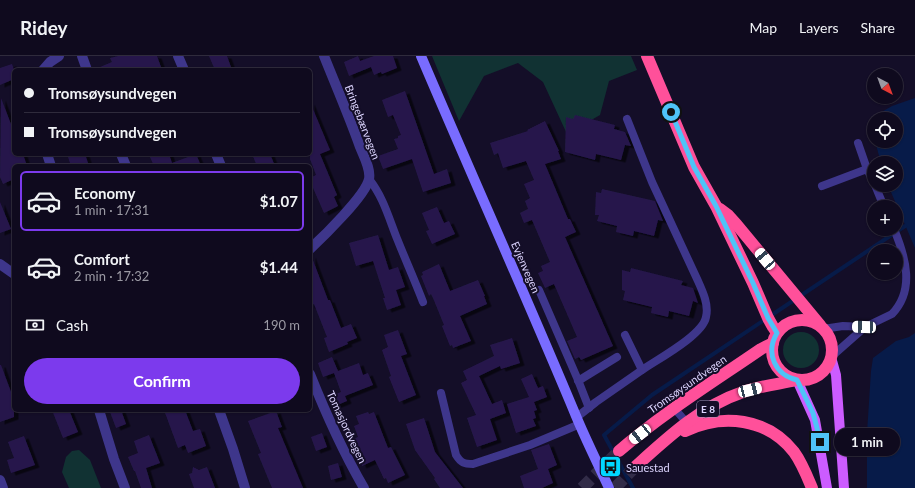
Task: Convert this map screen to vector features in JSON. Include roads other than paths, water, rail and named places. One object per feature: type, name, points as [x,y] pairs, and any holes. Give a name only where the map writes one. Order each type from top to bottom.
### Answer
[{"type":"highway","points":[[647,56],[694,167],[716,206],[768,318],[775,338],[772,355],[776,366],[786,376],[797,380]]},
{"type":"highway","points":[[716,206],[728,215],[737,225],[819,323],[828,335],[831,342],[831,357]]},
{"type":"highway","name":"E 8","points":[[775,338],[785,325],[800,320],[811,321],[823,329]]},
{"type":"highway","name":"Tromsøysundvegen","points":[[619,451],[674,408],[775,338]]},
{"type":"highway","name":"E 8","points":[[635,467],[687,423],[715,404],[742,392],[797,380],[808,380],[819,376],[827,368],[831,357]]},
{"type":"highway","name":"E 8","points":[[663,442],[695,426],[706,423],[733,421],[752,423],[771,431],[794,452],[800,461],[812,488]]},
{"type":"main road","points":[[831,357],[836,375],[844,488]]},
{"type":"main road","points":[[797,380],[815,420],[827,488]]},
{"type":"street","points":[[82,56],[86,68]]},
{"type":"street","points":[[178,56],[183,68]]},
{"type":"street","name":"Bringebærvegen","points":[[324,56],[366,162],[369,179]]},
{"type":"street","name":"Evjenvegen","points":[[421,56],[578,421],[609,488]]},
{"type":"street","points":[[45,68],[55,57]]},
{"type":"street","points":[[312,247],[349,209],[364,190],[369,179]]},
{"type":"street","points":[[0,264],[12,273]]},
{"type":"street","name":"Tomasjordvegen","points":[[312,379],[323,408],[341,446],[364,488]]},
{"type":"street","points":[[100,412],[114,459],[125,488]]},
{"type":"street","points":[[220,412],[245,488]]},
{"type":"street","points":[[0,480],[3,488]]},
{"type":"lane","points":[[441,393],[456,455],[459,461],[465,464],[473,464],[530,445],[578,421],[589,408],[676,348],[699,330],[704,323],[707,309],[704,294],[652,182],[627,119]]},
{"type":"lane","points":[[822,186],[867,169],[858,143]]},
{"type":"lane","points":[[369,179],[377,189],[382,199],[423,302]]},
{"type":"lane","points":[[831,357],[864,327],[892,314],[903,302],[908,290],[909,272],[897,236]]},
{"type":"lane","points":[[539,290],[589,408]]},
{"type":"lane","points":[[823,329],[844,326],[864,327]]},
{"type":"lane","points":[[625,335],[642,370]]},
{"type":"lane","points":[[578,381],[617,357]]},
{"type":"lane","points":[[674,408],[687,423]]},
{"type":"water","points":[[915,98],[915,248],[903,220],[903,200],[894,200],[891,192],[903,192],[903,156],[879,156],[877,148],[903,148],[903,112],[882,112],[892,106],[903,104],[903,102]]},
{"type":"water","points":[[915,333],[915,488],[867,488],[867,433],[873,358],[896,341],[909,337]]},
{"type":"waterway","points":[[633,488],[604,435],[652,395],[905,226]]},
{"type":"tunnel","points":[[582,488],[619,451]]},
{"type":"tunnel","points":[[615,488],[635,467]]},
{"type":"place","name":"Sauestad","points":[[611,467]]}]
